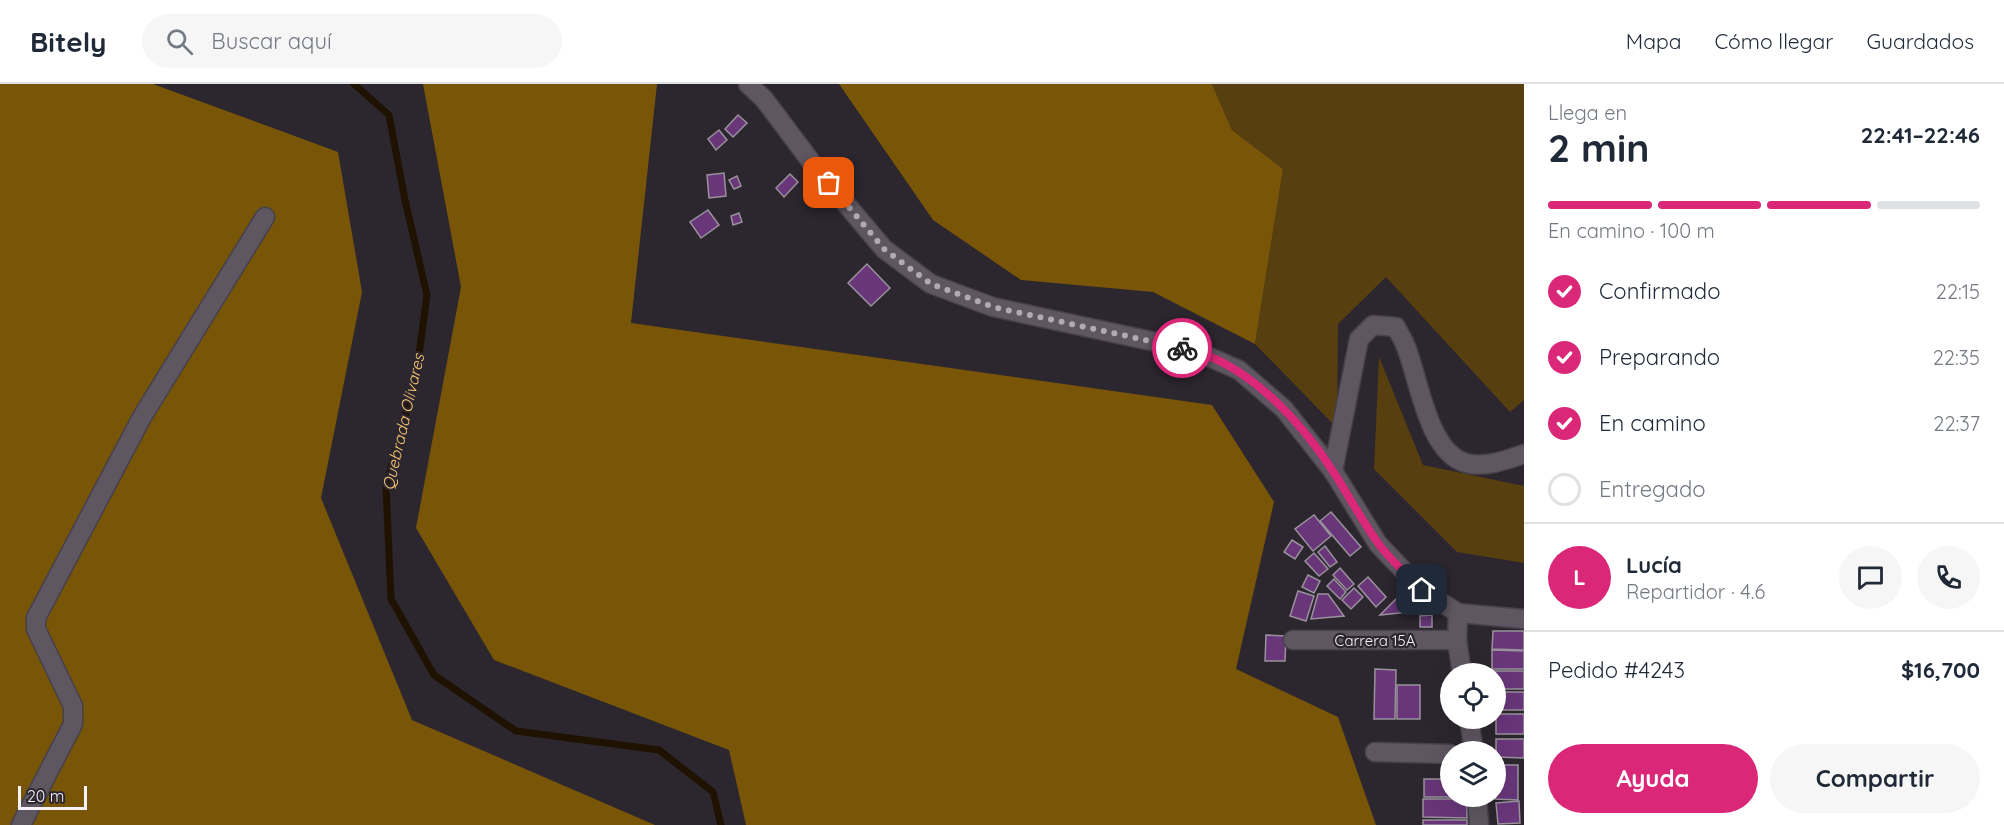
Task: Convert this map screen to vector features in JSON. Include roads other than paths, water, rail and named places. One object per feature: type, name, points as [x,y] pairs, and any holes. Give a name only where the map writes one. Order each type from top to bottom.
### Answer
[{"type":"street","points":[[748,84],[764,99],[815,167],[884,249],[931,284],[993,307],[1193,350],[1239,370],[1284,409],[1333,471],[1378,544],[1422,590],[1458,613],[1524,619]]},
{"type":"street","points":[[21,825],[73,724],[73,706],[36,629],[36,618],[142,417],[265,217]]},
{"type":"street","points":[[1333,471],[1359,339],[1373,326],[1396,327],[1406,347],[1431,426],[1446,450],[1464,463],[1489,464],[1524,453]]},
{"type":"street","points":[[1458,613],[1457,640],[1460,663]]},
{"type":"street","name":"Carrera 15A","points":[[1293,640],[1457,640]]},
{"type":"street","points":[[1375,752],[1440,754]]},
{"type":"street","points":[[1478,807],[1479,825]]},
{"type":"waterway","name":"Quebrada Olivares","points":[[354,84],[389,115],[405,200],[427,295],[416,377],[386,486],[391,599],[434,675],[516,731],[659,750],[713,792],[721,825]]}]
